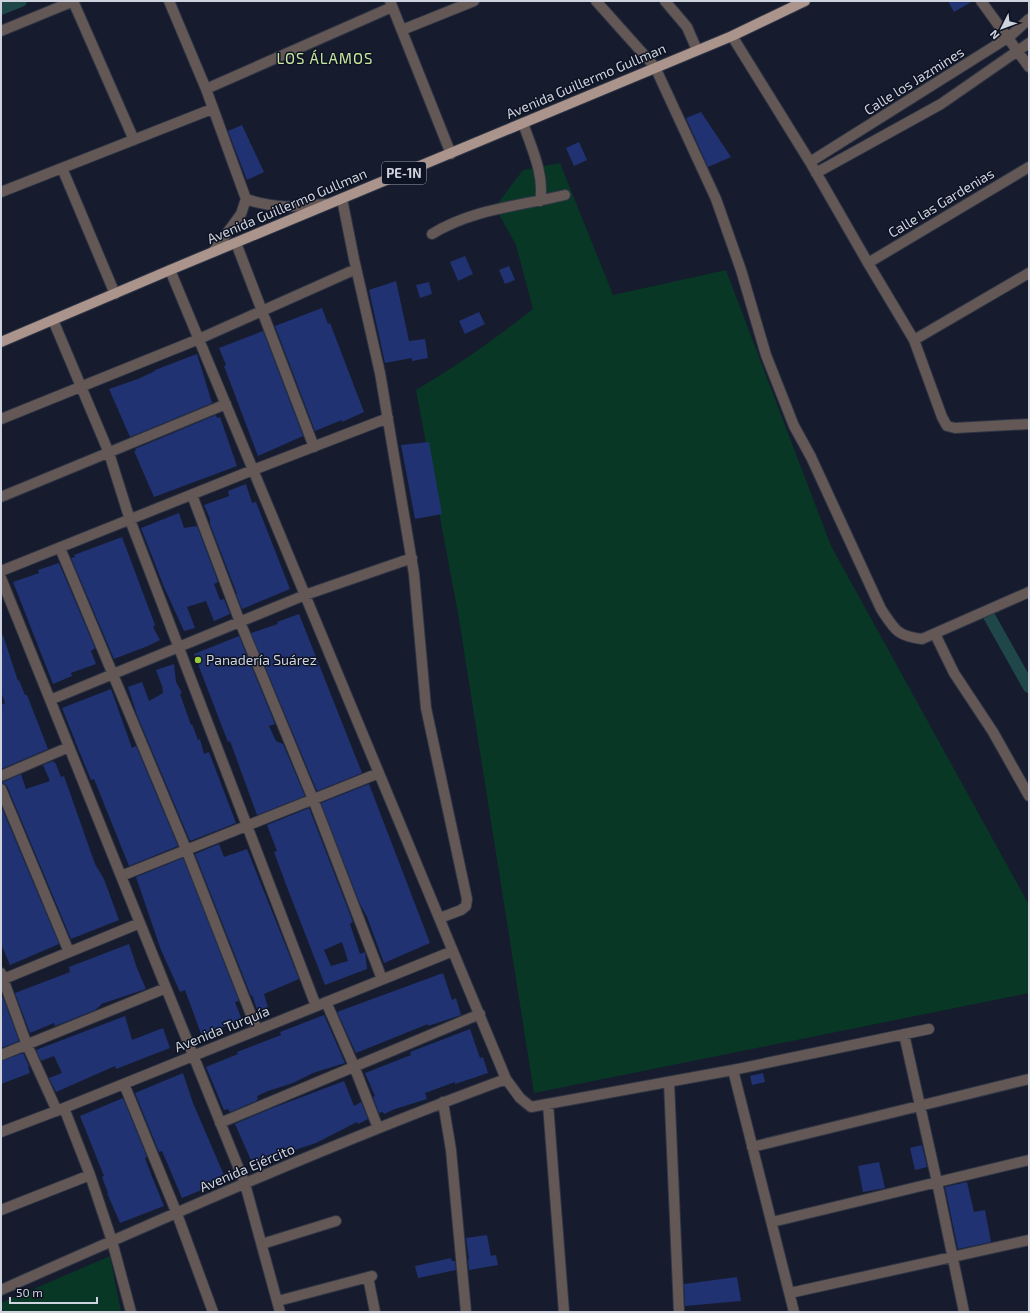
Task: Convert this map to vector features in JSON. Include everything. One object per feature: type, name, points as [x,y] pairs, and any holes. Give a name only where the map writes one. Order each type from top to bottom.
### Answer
[{"type":"main road","name":"Avenida Guillermo Gullman","points":[[1,342],[732,36],[805,1]]},
{"type":"street","points":[[1,31],[74,1],[134,140]]},
{"type":"street","points":[[169,1],[206,89],[246,199],[241,214],[213,252]]},
{"type":"street","points":[[402,30],[474,1]]},
{"type":"street","points":[[596,1],[655,67],[716,199],[741,270],[766,355],[794,426],[881,609],[894,629],[907,637],[922,639],[1029,592]]},
{"type":"street","points":[[665,1],[687,27],[696,50]]},
{"type":"street","points":[[981,1],[1009,37],[1029,67]]},
{"type":"street","points":[[206,89],[391,4],[451,154]]},
{"type":"street","name":"Calle los Jazmines","points":[[810,162],[1009,37],[1029,19]]},
{"type":"street","points":[[732,36],[810,162],[914,340],[942,417],[947,426],[955,428],[1029,424]]},
{"type":"street","points":[[816,173],[941,104],[1029,43]]},
{"type":"street","points":[[1,192],[212,109]]},
{"type":"street","points":[[523,123],[537,165],[541,193],[540,201]]},
{"type":"street","name":"Calle las Gardenias","points":[[868,263],[1029,167]]},
{"type":"street","points":[[62,168],[115,294]]},
{"type":"street","points":[[432,234],[446,225],[465,217],[565,195]]},
{"type":"street","points":[[246,199],[269,206],[291,208],[329,204]]},
{"type":"street","points":[[342,199],[356,269],[380,373],[412,558],[426,708],[467,899],[466,906],[461,910],[440,918]]},
{"type":"street","points":[[236,243],[314,447]]},
{"type":"street","points":[[1,419],[198,339],[356,269]]},
{"type":"street","points":[[170,270],[506,1079],[520,1098],[532,1107],[733,1070],[929,1029]]},
{"type":"street","points":[[914,340],[1029,273]]},
{"type":"street","points":[[53,320],[110,453],[130,520],[316,1006]]},
{"type":"street","points":[[1,497],[226,404]]},
{"type":"street","points":[[1,572],[253,470],[388,418]]},
{"type":"street","points":[[192,495],[240,622],[313,799],[382,980]]},
{"type":"street","points":[[60,548],[186,849],[257,1030]]},
{"type":"street","points":[[50,700],[305,595],[412,558]]},
{"type":"street","points":[[1,578],[245,1184],[280,1312]]},
{"type":"street","points":[[934,634],[954,673],[993,732],[1029,796]]},
{"type":"street","points":[[1,776],[69,747]]},
{"type":"street","points":[[121,876],[380,773]]},
{"type":"street","points":[[1,789],[69,952]]},
{"type":"street","points":[[131,1312],[112,1241],[90,1175],[60,1110],[27,1045],[2,978],[140,923]]},
{"type":"street","name":"Avenida Turquía","points":[[1,1132],[60,1110],[454,951]]},
{"type":"street","points":[[1,1055],[166,988]]},
{"type":"street","points":[[326,1002],[354,1066],[378,1128]]},
{"type":"street","points":[[220,1123],[480,1014]]},
{"type":"street","points":[[904,1034],[964,1312]]},
{"type":"street","points":[[733,1070],[794,1312]]},
{"type":"street","name":"Avenida Ejército","points":[[1,1290],[378,1128],[506,1079]]},
{"type":"street","points":[[752,1146],[1029,1079]]},
{"type":"street","points":[[669,1082],[679,1312]]},
{"type":"street","points":[[124,1084],[213,1312]]},
{"type":"street","points":[[443,1102],[451,1150],[466,1312]]},
{"type":"street","points":[[548,1104],[564,1312]]},
{"type":"street","points":[[772,1222],[1029,1160]]},
{"type":"street","points":[[1,1210],[90,1175]]},
{"type":"street","points":[[262,1244],[336,1221]]},
{"type":"street","points":[[790,1293],[1029,1240]]},
{"type":"street","points":[[278,1301],[370,1277],[375,1312]]},
{"type":"green space","points":[[560,163],[613,295],[726,270],[831,546],[1029,905],[1029,993],[534,1093],[458,613],[416,390],[476,352],[533,309],[516,245],[495,207],[523,170]]},
{"type":"green space","points":[[110,1256],[121,1312],[3,1312],[1,1303]]},
{"type":"building","points":[[948,1],[973,1],[954,12]]},
{"type":"building","points":[[701,112],[731,157],[708,167],[686,118]]},
{"type":"building","points":[[242,125],[264,172],[247,180],[228,131]]},
{"type":"building","points":[[579,142],[587,160],[574,166],[566,148]]},
{"type":"building","points":[[465,256],[473,274],[458,281],[450,262]]},
{"type":"building","points":[[509,266],[515,280],[505,284],[499,270]]},
{"type":"building","points":[[396,281],[409,341],[425,339],[428,358],[412,361],[412,358],[385,363],[369,290]]},
{"type":"building","points":[[429,282],[432,294],[420,298],[416,285]]},
{"type":"building","points":[[322,308],[328,324],[330,323],[364,412],[342,422],[342,420],[315,431],[275,326]]},
{"type":"building","points":[[479,312],[485,324],[465,334],[459,321]]},
{"type":"building","points":[[263,331],[303,436],[258,456],[224,366],[226,365],[219,348]]},
{"type":"building","points":[[197,354],[212,403],[130,437],[109,389],[138,379],[155,370]]},
{"type":"building","points":[[216,415],[217,418],[220,417],[237,466],[154,497],[134,451],[136,451],[135,449]]},
{"type":"building","points":[[429,442],[442,514],[415,519],[401,445]]},
{"type":"building","points":[[246,484],[252,503],[256,502],[290,589],[242,609],[204,505],[229,496],[228,491]]},
{"type":"building","points":[[179,513],[184,528],[197,526],[218,582],[214,584],[220,600],[224,599],[230,614],[214,621],[206,601],[187,607],[195,628],[184,631],[164,587],[141,528]]},
{"type":"building","points":[[122,537],[155,625],[153,627],[160,640],[114,659],[71,558],[75,557],[74,555]]},
{"type":"building","points":[[59,563],[95,648],[91,651],[96,664],[71,673],[72,676],[53,684],[13,582],[39,573],[38,570]]},
{"type":"building","points":[[299,614],[362,773],[317,791],[251,633],[278,624],[277,622]]},
{"type":"building","points":[[3,635],[18,681],[19,680],[25,695],[27,695],[48,749],[1,769],[1,705],[5,703],[1,692],[1,636]]},
{"type":"building","points":[[239,636],[275,724],[269,726],[276,741],[283,744],[305,796],[257,815],[230,741],[228,742],[194,654]]},
{"type":"building","points":[[174,664],[176,682],[182,693],[180,694],[191,725],[192,724],[198,740],[200,739],[204,754],[209,752],[236,823],[190,841],[137,715],[128,687],[142,682],[149,701],[163,693],[156,670]]},
{"type":"building","points":[[111,689],[132,748],[136,746],[178,846],[129,866],[94,779],[91,780],[62,708]]},
{"type":"building","points":[[53,761],[54,763],[55,762],[61,777],[64,776],[95,864],[104,879],[119,920],[71,939],[7,786],[1,783],[21,774],[26,789],[50,781],[43,765]]},
{"type":"building","points":[[369,784],[430,943],[384,963],[321,803]]},
{"type":"building","points":[[1,806],[59,944],[10,965],[1,944]]},
{"type":"building","points":[[309,808],[353,922],[350,924],[360,954],[365,952],[367,969],[325,985],[274,852],[277,851],[267,825]],"holes":[[[342,942],[348,961],[331,966],[324,950]]]},
{"type":"building","points":[[219,844],[224,857],[247,849],[299,979],[264,994],[268,1007],[258,1012],[195,854]]},
{"type":"building","points":[[183,858],[239,1001],[235,1002],[242,1020],[221,1028],[222,1032],[203,1039],[185,990],[180,992],[161,950],[136,877]]},
{"type":"building","points":[[129,944],[146,989],[101,1004],[95,1010],[55,1026],[54,1023],[30,1033],[15,993],[70,972],[69,967]]},
{"type":"building","points":[[443,973],[452,1000],[456,998],[461,1015],[428,1026],[428,1024],[356,1053],[337,1012]]},
{"type":"building","points":[[3,997],[19,1041],[1,1048],[1,998]]},
{"type":"building","points":[[324,1015],[345,1063],[313,1073],[293,1083],[268,1091],[257,1096],[258,1099],[256,1101],[230,1112],[228,1109],[224,1110],[206,1067],[238,1054],[237,1052],[281,1035],[280,1032]]},
{"type":"building","points":[[125,1016],[132,1040],[163,1028],[170,1048],[116,1069],[115,1066],[56,1092],[49,1078],[62,1073],[54,1056],[41,1061],[36,1050]]},
{"type":"building","points":[[470,1029],[480,1058],[483,1057],[488,1073],[455,1084],[455,1082],[425,1093],[427,1099],[384,1114],[383,1112],[379,1113],[373,1097],[375,1096],[365,1073],[411,1055],[410,1052]]},
{"type":"building","points":[[23,1053],[29,1066],[30,1073],[1,1084],[1,1061]]},
{"type":"building","points":[[183,1073],[193,1103],[226,1180],[182,1198],[162,1151],[159,1152],[135,1093]]},
{"type":"building","points":[[763,1073],[765,1082],[752,1085],[750,1076]]},
{"type":"building","points":[[344,1081],[354,1106],[361,1102],[368,1119],[358,1124],[357,1122],[316,1143],[254,1167],[235,1124]]},
{"type":"building","points":[[123,1098],[147,1157],[145,1158],[164,1206],[120,1223],[107,1193],[102,1177],[104,1176],[80,1116]]},
{"type":"building","points":[[922,1145],[927,1167],[915,1170],[910,1148]]},
{"type":"building","points":[[879,1162],[885,1188],[863,1192],[858,1166]]},
{"type":"building","points":[[967,1182],[974,1212],[985,1210],[991,1242],[958,1249],[945,1187]]},
{"type":"building","points":[[487,1235],[491,1256],[496,1255],[498,1265],[469,1270],[466,1238]]},
{"type":"building","points":[[451,1258],[452,1261],[455,1261],[456,1270],[418,1278],[415,1266]]},
{"type":"building","points":[[737,1277],[741,1301],[685,1306],[684,1284]]},
{"type":"waterway","points":[[1,9],[21,1]]},
{"type":"waterway","points":[[989,616],[1029,687]]},
{"type":"place","name":"Panadería Suárez","points":[[198,660]]},
{"type":"district","name":"LOS ÁLAMOS","points":[[325,59]]}]
